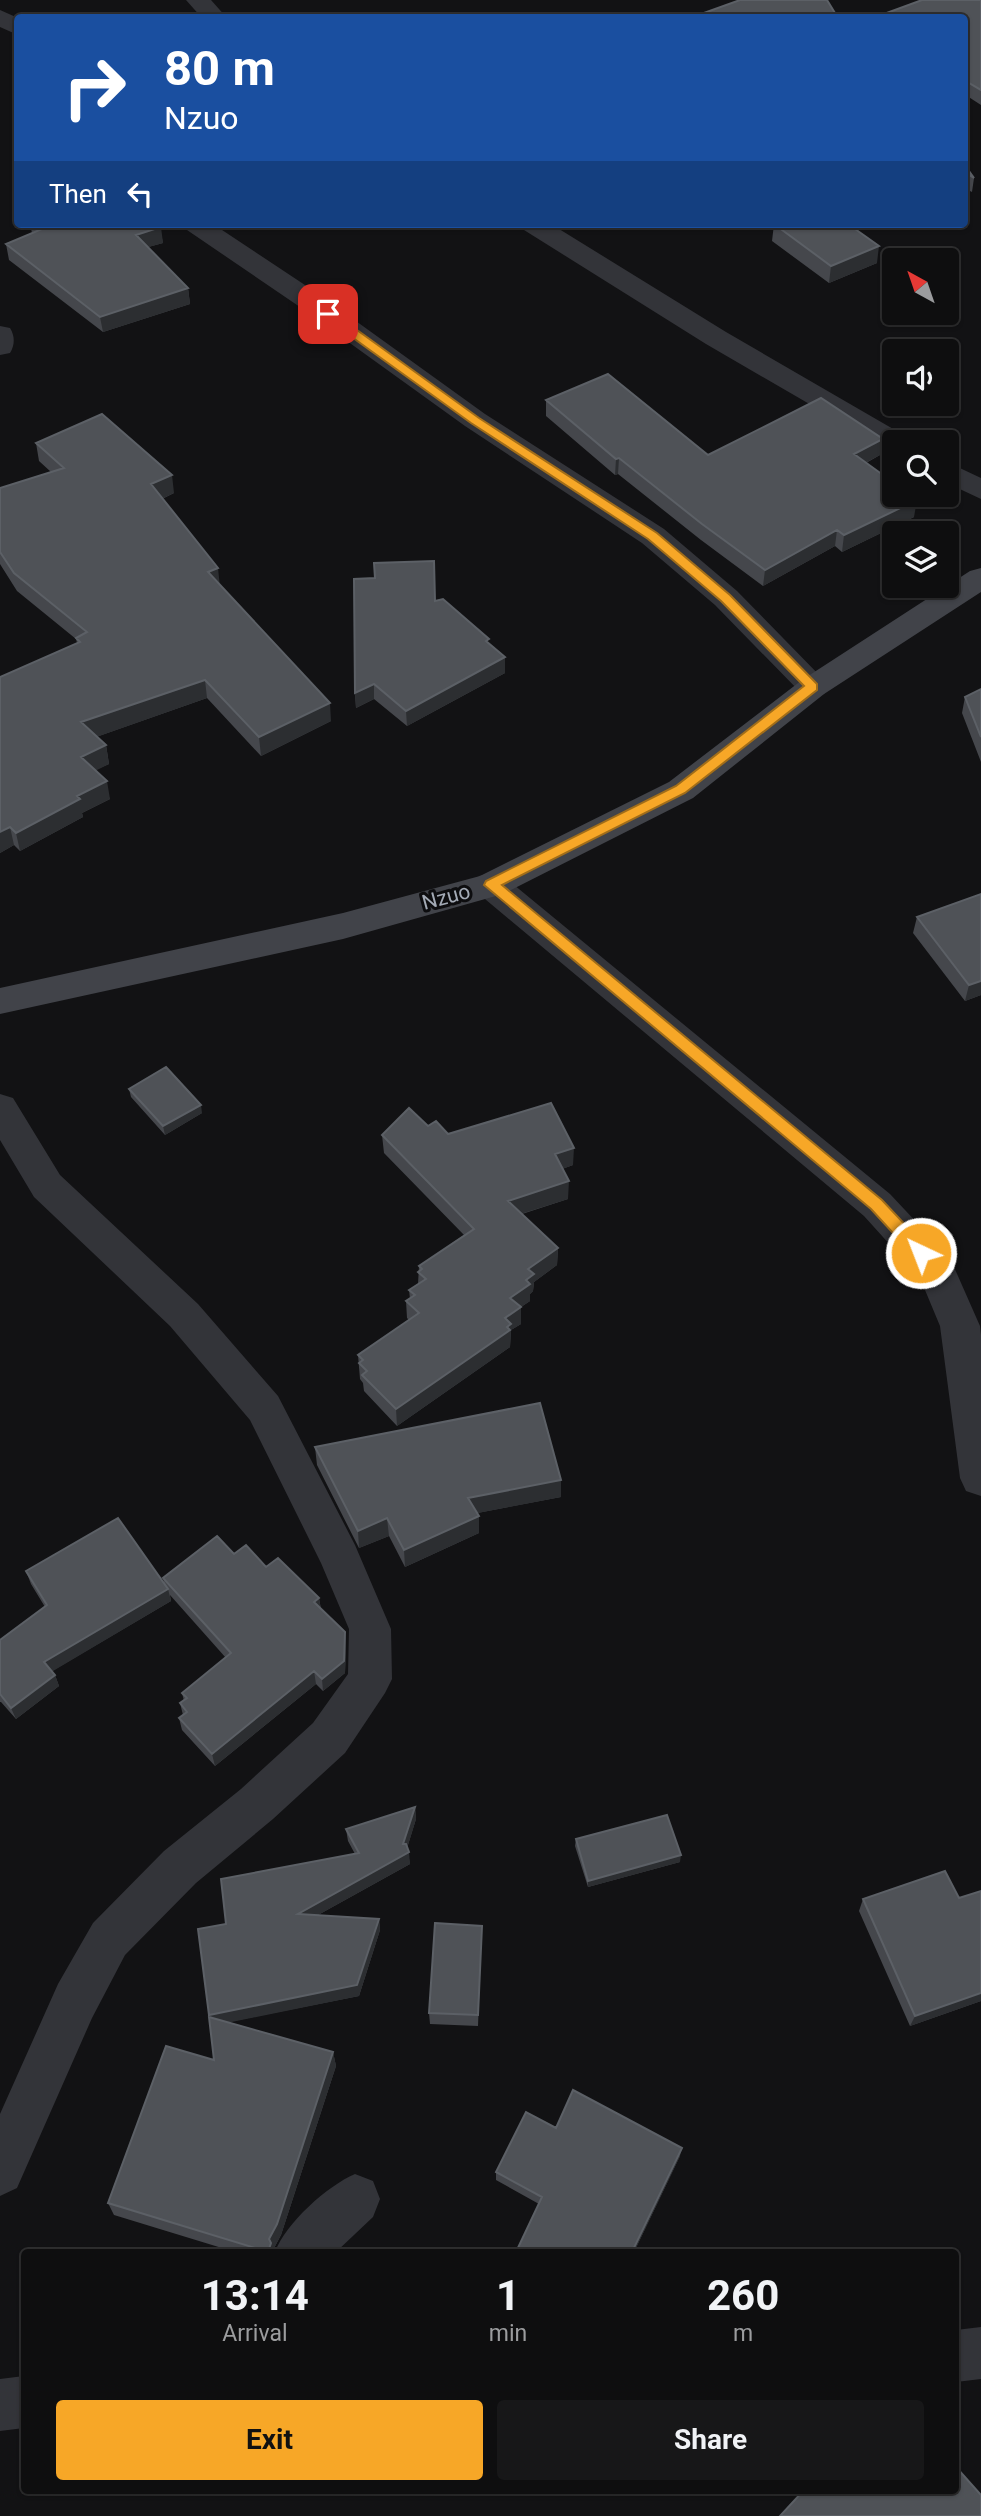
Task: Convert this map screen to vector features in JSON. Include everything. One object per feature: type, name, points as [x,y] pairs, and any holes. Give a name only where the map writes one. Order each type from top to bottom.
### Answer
[{"type":"street","points":[[198,0],[212,14]]},
{"type":"street","points":[[203,228],[475,420],[653,536],[726,598],[813,687]]},
{"type":"street","points":[[539,228],[716,338],[882,434]]},
{"type":"street","points":[[0,334],[0,347]]},
{"type":"street","points":[[959,478],[981,490]]},
{"type":"street","name":"Nzuo","points":[[0,1001],[343,926],[491,885],[681,790],[813,687],[981,578]]},
{"type":"street","points":[[491,885],[877,1205],[936,1269],[960,1326],[981,1478]]},
{"type":"street","points":[[0,1108],[47,1186],[184,1315],[264,1408],[340,1558],[370,1629],[370,1679],[329,1738],[257,1804],[180,1867],[109,1939],[75,2001],[0,2171]]},
{"type":"street","points":[[303,2249],[355,2199]]},
{"type":"street","points":[[959,2356],[981,2353]]},
{"type":"street","points":[[0,2405],[21,2402]]},
{"type":"building","points":[[740,0],[827,0],[836,14],[701,14]]},
{"type":"building","points":[[922,0],[981,0],[981,90],[968,82],[968,14],[884,14]]},
{"type":"building","points":[[158,228],[136,235],[188,288],[100,317],[6,244],[42,229]]},
{"type":"building","points":[[779,228],[854,228],[879,246],[831,266]]},
{"type":"building","points":[[608,374],[708,455],[821,398],[882,438],[854,454],[882,474],[882,507],[902,507],[844,535],[837,530],[765,570],[619,458],[616,459],[546,400]]},
{"type":"building","points":[[102,414],[172,475],[151,484],[218,568],[208,572],[330,703],[259,737],[205,680],[81,722],[106,745],[81,757],[107,781],[77,796],[80,799],[16,833],[10,827],[0,832],[0,677],[80,642],[76,638],[87,632],[14,573],[0,552],[0,488],[64,468],[36,443]]},
{"type":"building","points":[[434,561],[435,601],[443,599],[489,639],[486,641],[505,657],[406,711],[374,684],[355,693],[354,579],[375,578],[374,563]]},
{"type":"building","points":[[981,689],[981,737],[965,697]]},
{"type":"building","points":[[981,894],[981,981],[969,985],[917,917]]},
{"type":"building","points":[[166,1067],[201,1105],[163,1126],[129,1089]]},
{"type":"building","points":[[551,1103],[574,1148],[555,1154],[569,1181],[508,1201],[558,1248],[528,1269],[534,1274],[526,1280],[530,1284],[510,1298],[521,1307],[505,1318],[511,1324],[507,1327],[510,1330],[396,1409],[362,1375],[367,1371],[359,1363],[363,1360],[358,1355],[419,1313],[406,1301],[415,1295],[409,1290],[426,1279],[418,1272],[422,1269],[419,1266],[474,1229],[382,1135],[409,1108],[428,1126],[436,1121],[448,1134]]},
{"type":"building","points":[[540,1403],[561,1480],[468,1498],[479,1516],[404,1550],[387,1518],[358,1531],[315,1447]]},
{"type":"building","points":[[118,1518],[168,1589],[44,1662],[55,1675],[11,1708],[0,1694],[0,1640],[47,1605],[26,1571]]},
{"type":"building","points":[[217,1536],[234,1554],[246,1545],[266,1567],[278,1558],[319,1598],[314,1602],[345,1632],[344,1661],[322,1679],[314,1671],[212,1754],[179,1718],[187,1712],[180,1703],[187,1698],[182,1693],[231,1653],[163,1578]]},
{"type":"building","points":[[415,1807],[403,1844],[406,1844],[409,1852],[298,1914],[379,1919],[357,1985],[209,2015],[198,1929],[226,1924],[221,1879],[359,1853],[346,1829]]},
{"type":"building","points":[[667,1815],[681,1855],[588,1881],[576,1839]]},
{"type":"building","points":[[945,1871],[959,1898],[981,1891],[981,1993],[915,2016],[863,1899]]},
{"type":"building","points":[[435,1923],[482,1926],[478,2015],[429,2013]]},
{"type":"building","points":[[209,2017],[333,2052],[277,2224],[269,2239],[269,2249],[258,2249],[108,2203],[166,2046],[214,2060]]},
{"type":"building","points":[[573,2090],[682,2148],[633,2249],[517,2249],[542,2197],[496,2172],[526,2112],[556,2128]]},
{"type":"building","points":[[959,2470],[981,2495],[981,2516],[780,2516],[800,2494],[959,2494]]},
{"type":"route","points":[[328,314],[475,420],[653,536],[726,598],[813,687],[681,790],[491,885],[877,1205],[921,1253]]}]
